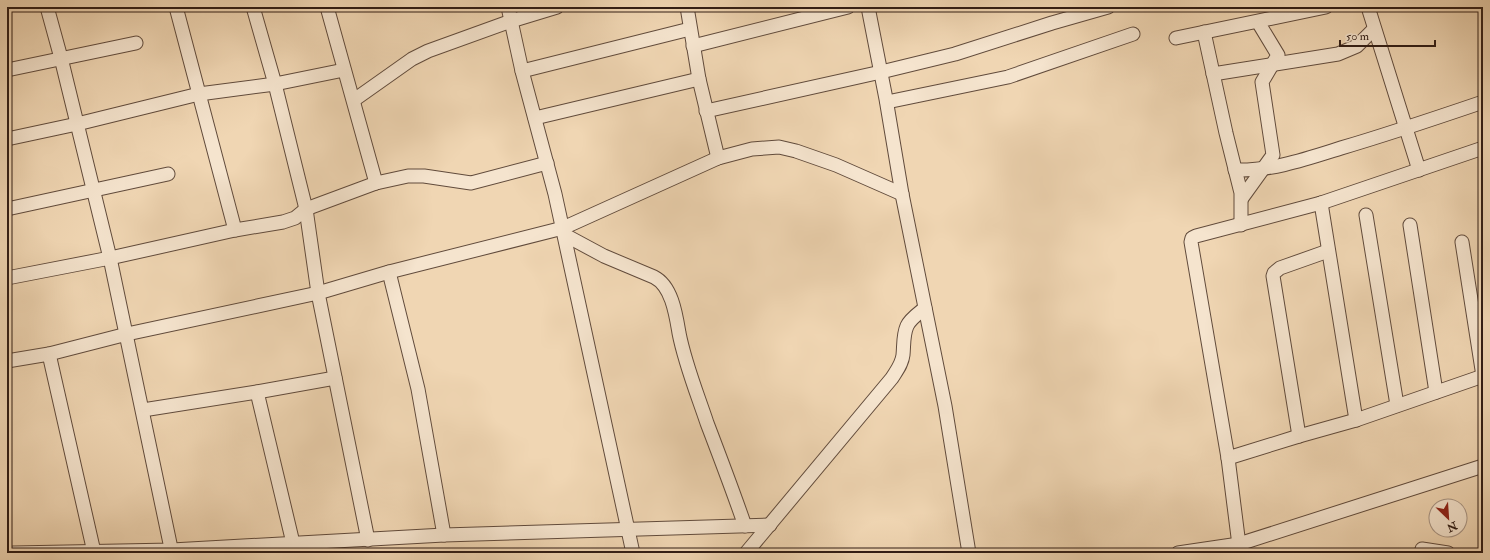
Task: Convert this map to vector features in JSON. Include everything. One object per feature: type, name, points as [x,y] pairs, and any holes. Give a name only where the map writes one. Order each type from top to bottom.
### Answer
[{"type":"street","points":[[47,7],[110,258],[172,552]]},
{"type":"street","points":[[176,7],[235,230]]},
{"type":"street","points":[[253,7],[275,84],[306,209],[318,293],[368,540]]},
{"type":"street","points":[[327,7],[376,183]]},
{"type":"street","points":[[508,7],[522,71],[564,232],[633,553]]},
{"type":"street","points":[[354,100],[412,59],[428,51],[511,21],[557,7]]},
{"type":"street","points":[[687,7],[698,79],[718,158]]},
{"type":"street","points":[[693,46],[848,7]]},
{"type":"street","points":[[868,7],[887,102],[902,194],[945,406],[969,553]]},
{"type":"street","points":[[706,111],[967,51],[1052,23],[1108,7]]},
{"type":"street","points":[[1176,38],[1326,7]]},
{"type":"street","points":[[1368,7],[1419,170]]},
{"type":"street","points":[[1242,198],[1272,158],[1273,153],[1262,82],[1278,57],[1278,54],[1258,22]]},
{"type":"street","points":[[522,71],[690,29]]},
{"type":"street","points":[[1213,74],[1345,52],[1357,46],[1374,29]]},
{"type":"street","points":[[1204,32],[1242,198],[1241,225]]},
{"type":"street","points":[[887,102],[1008,77],[1133,34]]},
{"type":"street","points":[[7,70],[136,44]]},
{"type":"street","points":[[7,139],[77,124],[199,94],[275,84],[344,70]]},
{"type":"street","points":[[535,118],[698,79]]},
{"type":"street","points":[[1235,170],[1263,170],[1295,162],[1406,129],[1483,102]]},
{"type":"street","points":[[7,361],[49,354],[127,334],[318,293],[389,272],[564,232],[718,158],[752,149],[779,147],[815,157],[902,194]]},
{"type":"street","points":[[1240,549],[1228,458],[1191,242],[1192,238],[1321,202],[1483,148]]},
{"type":"street","points":[[7,278],[110,258],[235,230],[283,222],[295,218],[306,209],[376,183],[416,175],[471,183],[547,163]]},
{"type":"street","points":[[7,210],[93,192],[168,174]]},
{"type":"street","points":[[1321,202],[1356,420]]},
{"type":"street","points":[[1366,215],[1397,405]]},
{"type":"street","points":[[1410,225],[1436,392]]},
{"type":"street","points":[[564,232],[604,256],[654,277],[666,287],[677,322],[682,347],[691,377],[745,526]]},
{"type":"street","points":[[1228,458],[1356,420],[1483,376],[1462,242]]},
{"type":"street","points":[[1299,436],[1273,276],[1274,273],[1280,268],[1328,252]]},
{"type":"street","points":[[389,272],[421,404],[444,535]]},
{"type":"street","points":[[746,553],[892,378],[900,366],[903,356],[907,326],[910,321],[925,308]]},
{"type":"street","points":[[49,354],[94,552]]},
{"type":"street","points":[[143,410],[335,378]]},
{"type":"street","points":[[257,392],[293,543]]},
{"type":"street","points":[[1178,553],[1240,549],[1483,466]]},
{"type":"street","points":[[13,553],[172,552],[293,543],[444,535],[770,525]]},
{"type":"street","points":[[7,545],[8,553]]},
{"type":"street","points":[[1422,549],[1448,553]]}]
